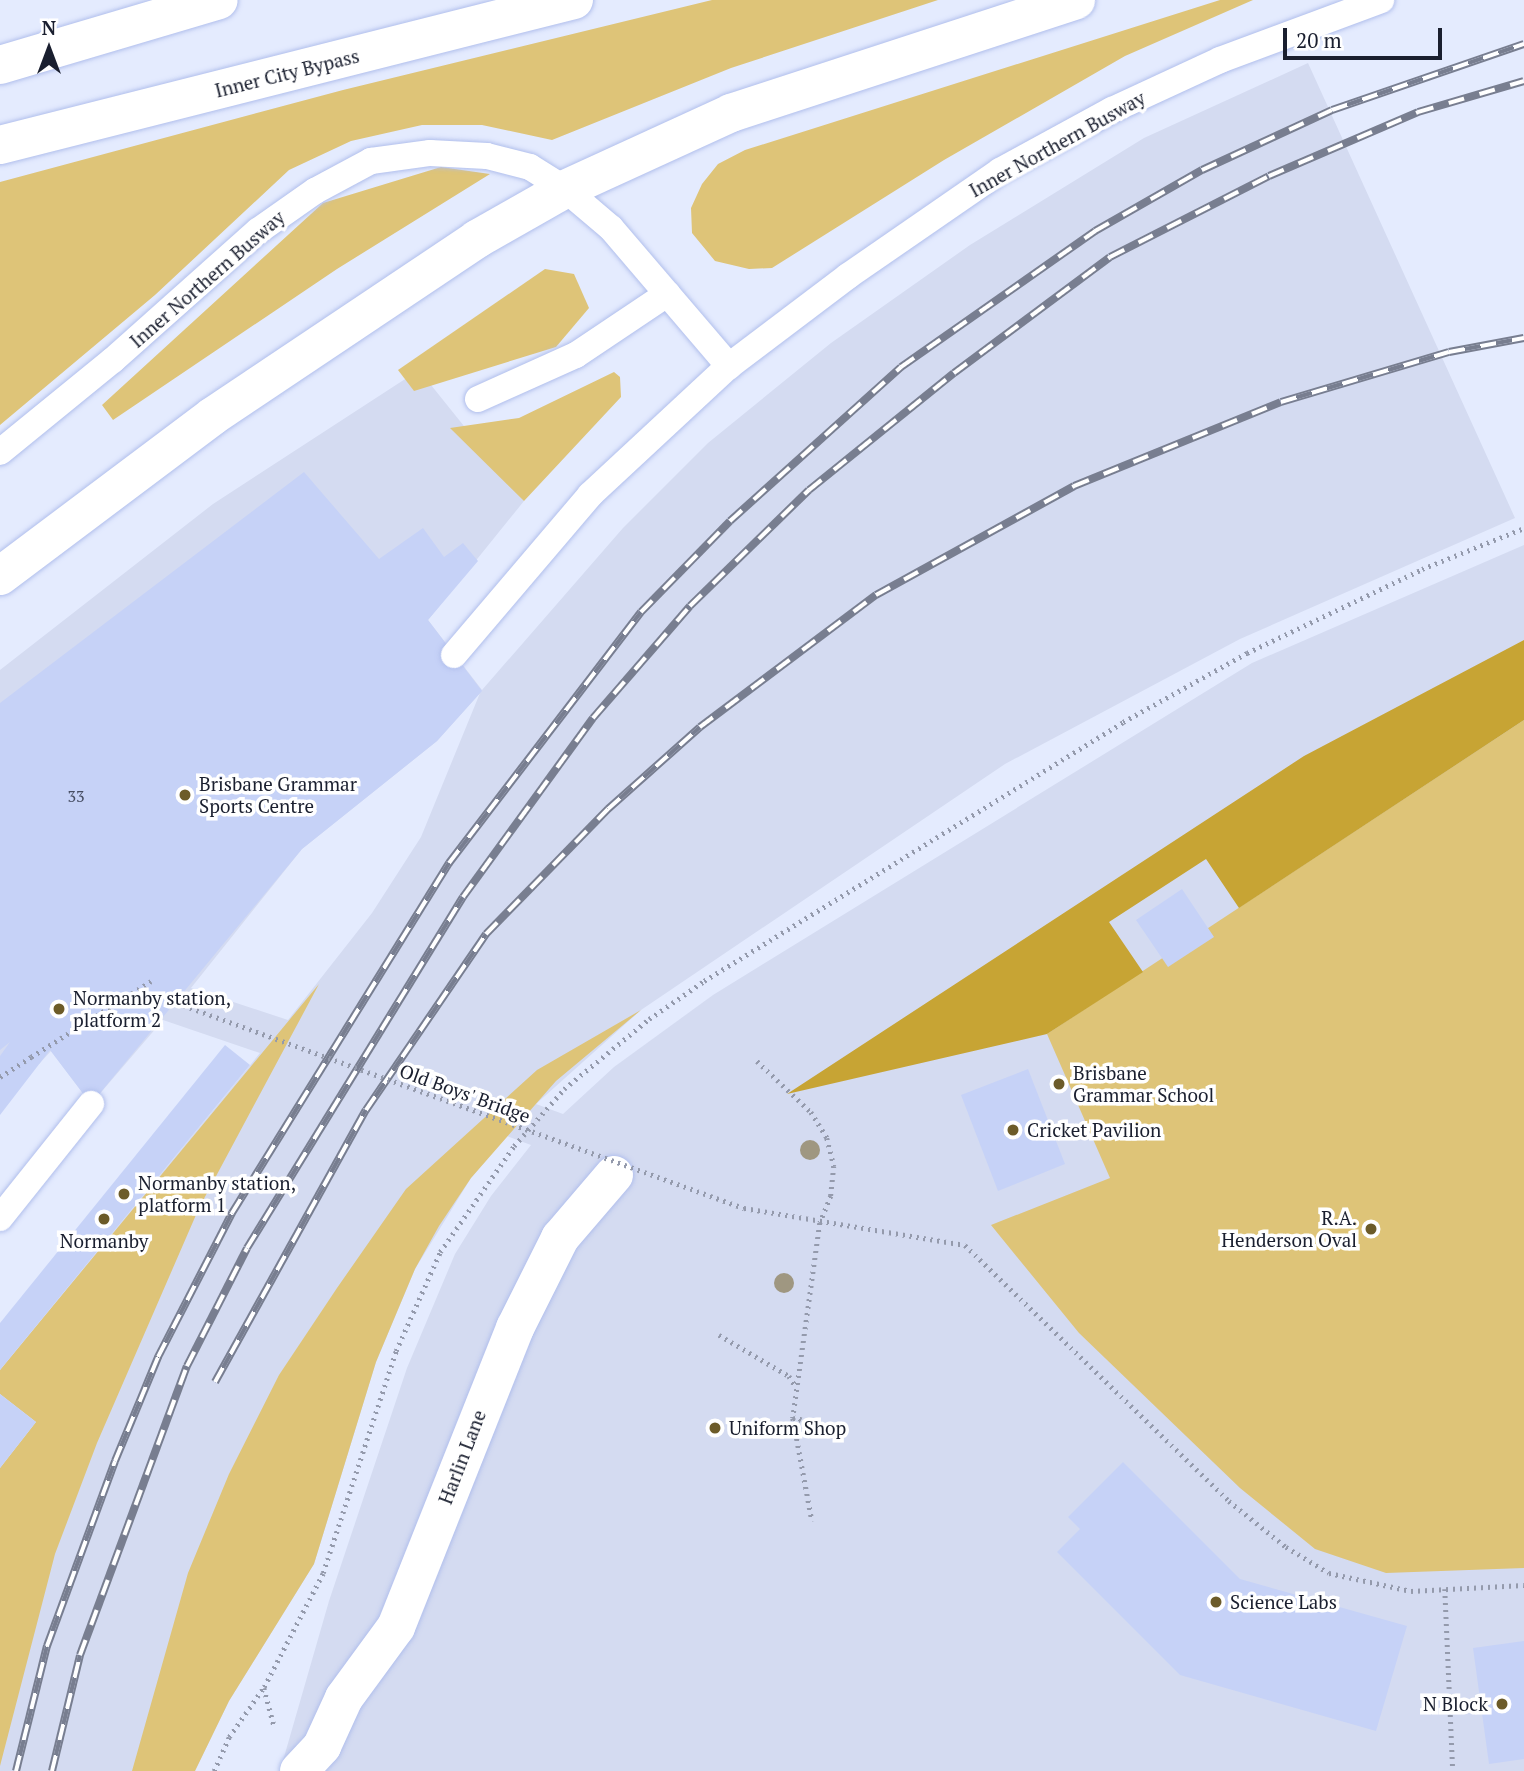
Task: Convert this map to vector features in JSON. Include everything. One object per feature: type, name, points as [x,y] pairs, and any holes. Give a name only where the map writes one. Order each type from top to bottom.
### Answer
[{"type":"main road","points":[[0,65],[219,0]]},
{"type":"main road","name":"Inner City Bypass","points":[[0,145],[574,0]]},
{"type":"main road","points":[[0,576],[213,416],[477,239],[565,189],[731,113],[1076,0]]},
{"type":"main road","name":"Harlin Lane","points":[[314,1763],[344,1698],[396,1627],[489,1390],[544,1267],[576,1216],[614,1175]]},
{"type":"lane","name":"Inner Northern Busway","points":[[454,655],[590,495],[729,366],[848,276],[1000,171],[1112,110],[1220,60],[1381,0]]},
{"type":"lane","name":"Inner Northern Busway","points":[[0,452],[114,359],[258,230],[315,191],[371,161],[430,153],[487,156],[530,167],[565,189],[611,228],[729,366]]},
{"type":"lane","points":[[478,399],[576,355],[667,294]]},
{"type":"lane","points":[[0,1218],[91,1104]]},
{"type":"path","points":[[214,1771],[229,1737],[264,1687],[323,1573],[396,1351],[440,1252],[514,1146],[564,1089],[649,1019],[704,981],[1123,722],[1247,653],[1422,569],[1524,528]]},
{"type":"path","points":[[0,1077],[151,981]]},
{"type":"path","name":"Old Boys' Bridge","points":[[177,1003],[744,1208],[820,1223],[965,1245],[1229,1501],[1286,1547],[1329,1573],[1356,1582],[1411,1591],[1524,1585]]},
{"type":"path","points":[[757,1061],[811,1112],[827,1138],[834,1166],[831,1196],[820,1223],[793,1418],[812,1521]]},
{"type":"path","points":[[719,1335],[794,1382],[798,1399],[796,1407],[794,1420],[802,1420],[793,1418]]},
{"type":"path","points":[[1445,1589],[1453,1771]]},
{"type":"shaded area","points":[[712,0],[938,0],[731,68],[552,140],[482,125],[422,125],[351,141],[289,170],[155,295],[0,425],[0,182],[343,90]]},
{"type":"shaded area","points":[[1220,0],[1253,0],[1125,56],[944,160],[772,268],[749,269],[715,261],[692,233],[691,208],[702,184],[718,164],[745,150]]},
{"type":"shaded area","name":"Brisbane Grammar School","points":[[1308,63],[1515,518],[1240,639],[1005,764],[641,1010],[536,1104],[563,1114],[614,1067],[713,995],[1252,663],[1524,545],[1524,1771],[280,1771],[329,1601],[407,1368],[455,1254],[491,1196],[531,1145],[507,1136],[471,1178],[415,1269],[376,1362],[314,1564],[229,1701],[195,1771],[0,1771],[0,1468],[36,1422],[0,1394],[0,1370],[260,1053],[163,1020],[91,1104],[51,1051],[39,1064],[0,1056],[0,670],[213,504],[419,370],[524,501],[428,620],[482,690],[623,528],[708,443],[831,343],[970,245],[1144,138]],"holes":[[[480,693],[421,837],[372,913],[288,1020],[191,988],[302,849],[437,741]]]},
{"type":"shaded area","points":[[441,167],[490,174],[337,269],[113,420],[102,405],[323,203]]},
{"type":"shaded area","points":[[545,269],[574,274],[589,308],[556,347],[414,391],[398,370]]},
{"type":"shaded area","points":[[614,372],[620,377],[621,397],[524,501],[450,428],[519,418]]},
{"type":"shaded area","points":[[1524,640],[1524,720],[1239,908],[1206,859],[1109,922],[1143,972],[1047,1034],[787,1094],[1304,756]]},
{"type":"shaded area","name":"R.A. Henderson Oval","points":[[1524,720],[1524,1568],[1386,1573],[1315,1549],[1240,1488],[1079,1333],[991,1225],[1110,1178],[1047,1034]]},
{"type":"shaded area","points":[[319,984],[199,1208],[97,1443],[55,1554],[0,1766],[0,1468],[36,1422],[0,1394],[0,1370]]},
{"type":"shaded area","points":[[641,1010],[556,1081],[471,1178],[439,1226],[415,1269],[376,1362],[314,1564],[229,1701],[195,1771],[132,1771],[188,1573],[229,1474],[279,1375],[337,1288],[406,1189],[537,1070]]},
{"type":"building","name":"Brisbane Grammar Sports Centre","points":[[304,472],[379,559],[423,528],[444,557],[463,543],[478,561],[428,620],[482,691],[437,741],[302,849],[91,1104],[50,1050],[0,1115],[0,1056],[10,1042],[0,1050],[0,703]]},
{"type":"building","points":[[1182,889],[1214,937],[1168,967],[1136,920]]},
{"type":"building","name":"Normanby station, platform 1","points":[[225,1045],[250,1065],[0,1370],[0,1323]]},
{"type":"building","name":"Cricket Pavilion","points":[[1028,1069],[1065,1164],[998,1191],[961,1095]]},
{"type":"building","points":[[0,1394],[36,1422],[0,1468]]},
{"type":"building","name":"Science Labs","points":[[1123,1462],[1240,1579],[1407,1626],[1376,1731],[1180,1675],[1057,1552],[1080,1529],[1068,1517]]},
{"type":"building","name":"N Block","points":[[1524,1641],[1524,1759],[1489,1764],[1473,1648]]},
{"type":"railway","points":[[16,1771],[47,1646],[115,1461],[158,1357],[232,1213],[449,863],[641,612],[730,521],[901,367],[1095,231],[1202,170],[1332,110],[1524,44]]},
{"type":"railway","points":[[52,1771],[80,1655],[187,1366],[247,1248],[463,897],[593,718],[690,606],[809,490],[954,373],[1110,257],[1269,176],[1418,112],[1524,81]]},
{"type":"railway","points":[[215,1382],[366,1110],[486,934],[608,809],[700,727],[876,595],[1074,486],[1281,402],[1449,352],[1524,338]]},
{"type":"place","name":"Brisbane Grammar Sports Centre","points":[[185,795]]},
{"type":"place","name":"Normanby station, platform 2","points":[[59,1009]]},
{"type":"place","name":"Brisbane Grammar School","points":[[1059,1084]]},
{"type":"place","name":"Cricket Pavilion","points":[[1013,1130]]},
{"type":"place","name":"Normanby station, platform 1","points":[[124,1194]]},
{"type":"place","name":"Normanby","points":[[104,1219]]},
{"type":"place","name":"R.A. Henderson Oval","points":[[1371,1229]]},
{"type":"place","name":"Uniform Shop","points":[[715,1428]]},
{"type":"place","name":"Science Labs","points":[[1216,1602]]},
{"type":"place","name":"N Block","points":[[1502,1704]]}]
